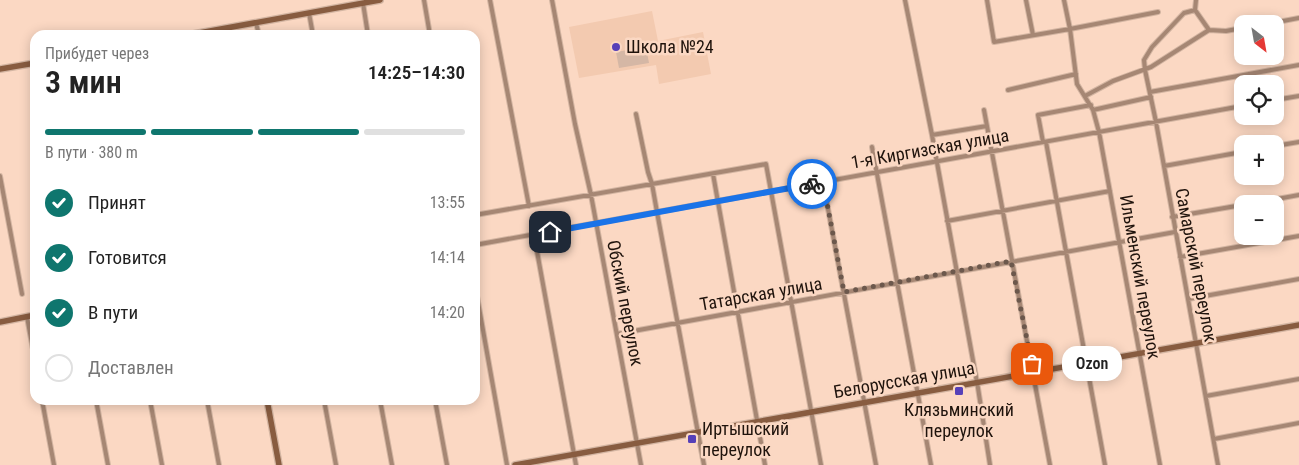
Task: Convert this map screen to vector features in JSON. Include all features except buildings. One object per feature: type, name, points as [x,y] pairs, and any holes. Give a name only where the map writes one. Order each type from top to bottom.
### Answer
[{"type":"main road","points":[[220,30],[380,0]]},
{"type":"main road","points":[[0,69],[30,64]]},
{"type":"main road","points":[[0,322],[30,316]]},
{"type":"main road","name":"Белорусская улица","points":[[515,465],[1299,325]]},
{"type":"main road","points":[[268,405],[279,465]]},
{"type":"street","points":[[424,0],[429,30]]},
{"type":"street","points":[[490,0],[528,206]]},
{"type":"street","name":"Обский переулок","points":[[552,0],[574,124],[591,195],[640,465]]},
{"type":"street","points":[[905,0],[932,135],[990,465]]},
{"type":"street","points":[[987,0],[994,42],[1158,12]]},
{"type":"street","points":[[1026,0],[1033,35]]},
{"type":"street","name":"Ильменский переулок","points":[[1064,0],[1077,84],[1091,105],[1099,132],[1160,465]]},
{"type":"street","points":[[1196,0],[1195,10],[1209,30]]},
{"type":"street","points":[[362,3],[367,30]]},
{"type":"street","points":[[1145,70],[1144,60],[1152,48],[1184,13],[1195,10]]},
{"type":"street","points":[[309,13],[312,30]]},
{"type":"street","points":[[1284,21],[1299,18]]},
{"type":"street","points":[[256,22],[258,30]]},
{"type":"street","points":[[1085,96],[1112,81],[1151,67],[1209,30],[1234,30]]},
{"type":"street","points":[[1093,110],[1151,95],[1299,65]]},
{"type":"street","name":"Самарский переулок","points":[[1145,70],[1218,465]]},
{"type":"street","points":[[1008,90],[1076,74]]},
{"type":"street","points":[[1284,98],[1299,96]]},
{"type":"street","points":[[1091,105],[1038,114],[1057,201],[1105,465]]},
{"type":"street","name":"1-я Киргизская улица","points":[[480,245],[1234,107]]},
{"type":"street","points":[[984,110],[1050,465]]},
{"type":"street","points":[[636,114],[658,212],[704,465]]},
{"type":"street","points":[[932,135],[987,126]]},
{"type":"street","points":[[1284,144],[1299,142]]},
{"type":"street","points":[[872,147],[931,465]]},
{"type":"street","points":[[1164,166],[1234,153]]},
{"type":"street","points":[[480,214],[766,164],[821,465]]},
{"type":"street","points":[[713,174],[765,465]]},
{"type":"street","points":[[0,176],[22,294]]},
{"type":"street","points":[[823,182],[876,465]]},
{"type":"street","points":[[947,221],[1110,191]]},
{"type":"street","points":[[1284,198],[1299,196]]},
{"type":"street","points":[[1172,217],[1234,206]]},
{"type":"street","name":"Татарская улица","points":[[617,334],[1175,232]]},
{"type":"street","points":[[534,235],[576,465]]},
{"type":"street","points":[[1180,257],[1299,236]]},
{"type":"street","points":[[1188,299],[1299,279]]},
{"type":"street","points":[[480,313],[507,465]]},
{"type":"street","points":[[27,317],[30,333]]},
{"type":"street","points":[[1206,396],[1299,380]]},
{"type":"street","points":[[43,405],[54,465]]},
{"type":"street","points":[[97,405],[108,465]]},
{"type":"street","points":[[151,405],[162,465]]},
{"type":"street","points":[[208,405],[219,465]]},
{"type":"street","points":[[325,405],[336,465]]},
{"type":"street","points":[[381,405],[392,465]]},
{"type":"street","points":[[436,405],[447,465]]},
{"type":"street","points":[[1214,439],[1299,423]]},
{"type":"shaded area","name":"Школа №24","points":[[652,11],[658,41],[703,32],[711,74],[659,84],[656,65],[579,78],[569,27]]},
{"type":"shaded area","points":[[646,47],[649,63],[619,68],[616,52]]},
{"type":"way so far","points":[[812,184],[823,182],[844,292],[1011,261],[1032,364]]},
{"type":"place","name":"Школа №24","points":[[616,47]]},
{"type":"place","name":"Ozon","points":[[1032,364]]},
{"type":"place","name":"Клязьминский переулок","points":[[959,391]]},
{"type":"place","name":"Иртышский переулок","points":[[692,439]]},
{"type":"route","points":[[550,232],[812,184]]}]
